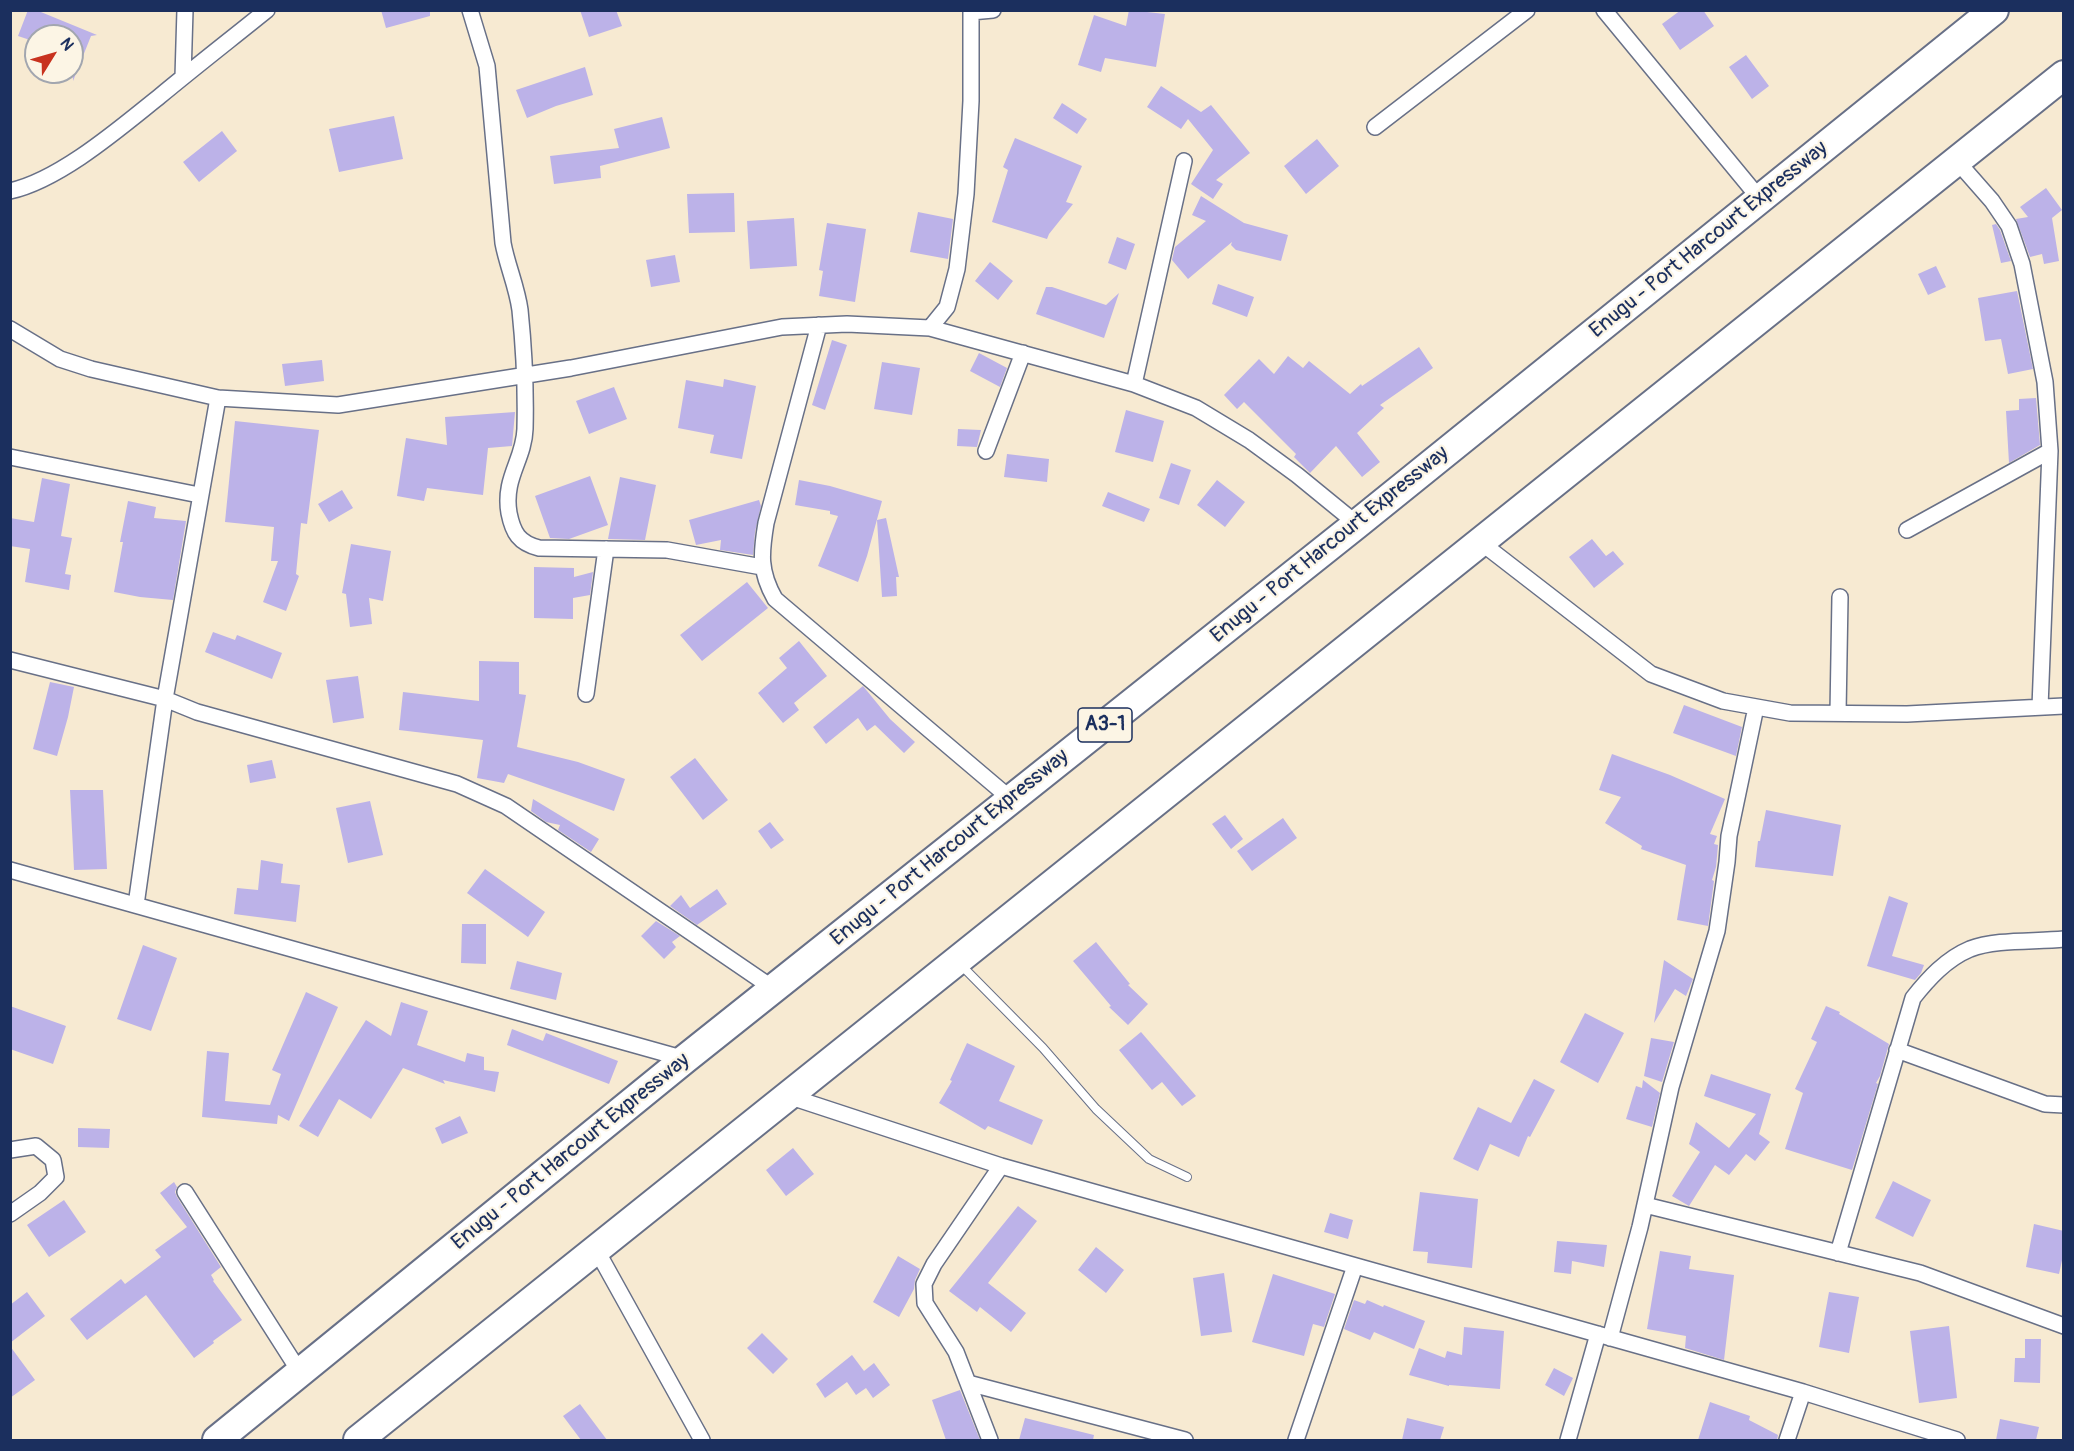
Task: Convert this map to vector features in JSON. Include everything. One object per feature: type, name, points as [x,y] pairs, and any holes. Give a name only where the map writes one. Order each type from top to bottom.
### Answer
[{"type":"highway","name":"Enugu - Port Harcourt Expressway","points":[[217,1440],[301,1374],[685,1059],[1357,524],[1994,10]]},
{"type":"highway","points":[[358,1440],[2064,75]]},
{"type":"street","points":[[183,77],[185,10]]},
{"type":"street","points":[[10,191],[44,179],[110,136],[267,10]]},
{"type":"street","points":[[470,10],[487,66],[503,243],[519,309],[526,375],[524,438],[508,485],[509,511],[514,532],[519,540],[539,548],[667,550],[762,567]]},
{"type":"street","points":[[930,328],[946,307],[957,269],[966,194],[971,101],[971,11],[993,10]]},
{"type":"street","points":[[1375,126],[1527,10]]},
{"type":"street","points":[[1604,10],[1760,200]]},
{"type":"street","points":[[1956,160],[2001,213],[2009,226],[2022,264],[2045,382],[2050,451],[2040,707]]},
{"type":"street","points":[[1134,384],[1184,161]]},
{"type":"street","points":[[10,329],[60,359],[91,369],[218,398],[338,405],[571,368],[782,327],[847,324],[930,328],[1134,384],[1196,408],[1249,440],[1297,475],[1357,524]]},
{"type":"street","points":[[819,325],[766,523],[762,549],[762,567],[766,583],[775,598],[1011,800]]},
{"type":"street","points":[[986,451],[1023,353]]},
{"type":"street","points":[[136,905],[165,699],[199,495],[218,398]]},
{"type":"street","points":[[1907,530],[2050,451]]},
{"type":"street","points":[[10,457],[199,495]]},
{"type":"street","points":[[1479,541],[1652,674],[1723,701],[1790,713],[1907,714],[2064,706]]},
{"type":"street","points":[[586,694],[606,549]]},
{"type":"street","points":[[1838,713],[1840,597]]},
{"type":"street","points":[[10,660],[165,699],[197,712],[457,784],[506,806],[774,988]]},
{"type":"street","points":[[1568,1440],[1604,1336],[1645,1205],[1671,1087],[1717,931],[1728,862],[1729,836],[1756,707]]},
{"type":"street","points":[[10,870],[685,1059]]},
{"type":"street","points":[[1838,1253],[1912,998],[1947,962],[1970,949],[1997,944],[2064,939]]},
{"type":"street","points":[[1897,1050],[2045,1104],[2064,1105]]},
{"type":"street","points":[[788,1096],[1001,1166],[1803,1392],[1957,1440]]},
{"type":"street","points":[[10,1150],[36,1146],[53,1160],[56,1178],[40,1193],[10,1214]]},
{"type":"street","points":[[990,1440],[956,1352],[925,1303],[924,1284],[934,1264],[1001,1166]]},
{"type":"street","points":[[185,1192],[301,1374]]},
{"type":"street","points":[[1645,1205],[1920,1274],[2064,1326]]},
{"type":"street","points":[[596,1250],[702,1440]]},
{"type":"street","points":[[1296,1440],[1355,1266]]},
{"type":"street","points":[[968,1383],[1168,1438],[1185,1440]]},
{"type":"street","points":[[1787,1440],[1803,1392]]},
{"type":"lane","points":[[957,960],[1043,1048],[1096,1109],[1149,1159],[1186,1177]]},
{"type":"building","points":[[28,10],[36,10],[70,24],[24,24],[24,38],[18,36]]},
{"type":"building","points":[[381,10],[430,10],[430,16],[386,28]]},
{"type":"building","points":[[580,10],[616,10],[622,26],[589,37]]},
{"type":"building","points":[[1129,10],[1165,14],[1156,67],[1105,58],[1101,72],[1078,65],[1094,15],[1126,26]]},
{"type":"building","points":[[1681,10],[1703,10],[1714,26],[1680,50],[1662,24]]},
{"type":"building","points":[[84,30],[97,35],[91,36],[84,54]]},
{"type":"building","points":[[1746,55],[1769,86],[1752,99],[1729,67]]},
{"type":"building","points":[[585,67],[593,95],[527,118],[516,90]]},
{"type":"building","points":[[1161,86],[1201,112],[1211,105],[1250,153],[1216,180],[1223,184],[1213,199],[1191,184],[1213,150],[1188,119],[1181,129],[1147,107]]},
{"type":"building","points":[[1062,103],[1087,119],[1077,134],[1053,118]]},
{"type":"building","points":[[394,116],[403,159],[339,172],[329,129]]},
{"type":"building","points":[[662,117],[670,148],[600,166],[601,178],[554,184],[550,156],[619,148],[614,129]]},
{"type":"building","points":[[222,131],[237,151],[199,182],[183,162]]},
{"type":"building","points":[[1015,138],[1082,166],[1066,202],[1073,204],[1047,239],[992,222],[1008,170],[1003,167]]},
{"type":"building","points":[[1317,139],[1339,166],[1306,194],[1284,166]]},
{"type":"building","points":[[2046,188],[2062,210],[2052,218],[2059,261],[2044,264],[2042,254],[2030,257],[2016,219],[2028,217],[2020,207]]},
{"type":"building","points":[[734,193],[735,232],[689,233],[687,194]]},
{"type":"building","points":[[1201,196],[1244,223],[1288,235],[1281,261],[1236,250],[1231,245],[1232,242],[1188,279],[1172,260],[1175,247],[1206,221],[1192,215]]},
{"type":"building","points":[[918,212],[953,219],[948,259],[910,252]]},
{"type":"building","points":[[794,218],[797,266],[750,269],[747,221]]},
{"type":"building","points":[[827,223],[866,229],[855,302],[819,296],[823,271],[819,270]]},
{"type":"building","points":[[1996,224],[2011,261],[2001,263],[1992,225]]},
{"type":"building","points":[[1117,237],[1135,244],[1126,270],[1108,263]]},
{"type":"building","points":[[675,255],[680,282],[651,287],[646,260]]},
{"type":"building","points":[[990,262],[1013,281],[998,300],[975,281]]},
{"type":"building","points":[[1936,266],[1946,287],[1928,295],[1918,274]]},
{"type":"building","points":[[1218,284],[1254,297],[1247,317],[1212,304]]},
{"type":"building","points":[[1046,287],[1106,305],[1119,293],[1104,338],[1036,314]]},
{"type":"building","points":[[2017,291],[2033,369],[2008,374],[2001,339],[1985,341],[1978,298]]},
{"type":"building","points":[[832,340],[847,345],[825,410],[812,405]]},
{"type":"building","points":[[1419,347],[1433,368],[1380,405],[1384,408],[1357,433],[1380,462],[1362,477],[1336,446],[1310,473],[1294,457],[1296,454],[1244,402],[1237,409],[1224,395],[1259,359],[1274,374],[1288,356],[1303,368],[1309,361],[1350,394],[1361,384],[1362,386]]},
{"type":"building","points":[[979,353],[1007,368],[1000,387],[970,371]]},
{"type":"building","points":[[322,360],[324,381],[285,386],[282,364]]},
{"type":"building","points":[[882,362],[920,368],[912,415],[874,409]]},
{"type":"building","points":[[724,379],[756,386],[742,459],[710,453],[714,435],[678,428],[686,380],[723,387]]},
{"type":"building","points":[[614,387],[627,419],[589,434],[576,401]]},
{"type":"building","points":[[2036,398],[2040,445],[2009,463],[2006,411],[2019,410],[2019,399]]},
{"type":"building","points":[[1126,410],[1164,421],[1153,462],[1115,452]]},
{"type":"building","points":[[515,412],[512,446],[488,448],[483,495],[427,488],[424,501],[397,496],[406,438],[447,445],[445,417]]},
{"type":"building","points":[[235,421],[319,430],[307,524],[301,523],[296,574],[299,576],[286,611],[263,602],[278,561],[271,561],[274,527],[225,522]]},
{"type":"building","points":[[958,429],[981,430],[977,447],[957,446]]},
{"type":"building","points":[[1007,454],[1049,459],[1047,482],[1004,477]]},
{"type":"building","points":[[1171,463],[1191,470],[1179,505],[1159,498]]},
{"type":"building","points":[[590,476],[608,525],[569,539],[550,538],[535,496]]},
{"type":"building","points":[[620,477],[656,485],[645,540],[608,539]]},
{"type":"building","points":[[42,478],[70,484],[61,536],[72,538],[65,574],[71,575],[69,590],[25,582],[30,549],[10,546],[10,518],[34,522]]},
{"type":"building","points":[[799,480],[882,501],[858,582],[818,566],[838,516],[830,514],[830,511],[795,505]]},
{"type":"building","points":[[1217,480],[1245,502],[1225,527],[1197,505]]},
{"type":"building","points":[[342,490],[353,508],[329,522],[318,504]]},
{"type":"building","points":[[1108,492],[1150,509],[1144,522],[1102,506]]},
{"type":"building","points":[[759,500],[761,506],[753,555],[720,550],[721,540],[696,545],[689,520]]},
{"type":"building","points":[[128,501],[156,507],[154,518],[186,521],[173,600],[114,592]]},
{"type":"building","points":[[886,518],[899,577],[896,577],[897,596],[882,597],[877,520]]},
{"type":"building","points":[[1592,539],[1606,556],[1613,551],[1624,564],[1594,588],[1569,557]]},
{"type":"building","points":[[351,544],[391,551],[383,601],[369,598],[372,624],[350,627],[346,594],[342,593]]},
{"type":"building","points":[[534,567],[574,568],[574,577],[593,572],[590,595],[573,598],[573,619],[534,618]]},
{"type":"building","points":[[747,582],[768,608],[702,661],[680,635]]},
{"type":"building","points":[[213,632],[235,640],[237,635],[282,653],[272,679],[205,652]]},
{"type":"building","points":[[799,641],[827,676],[794,703],[799,710],[783,723],[758,693],[787,668],[779,658]]},
{"type":"building","points":[[479,661],[519,662],[519,694],[526,695],[517,747],[578,762],[625,779],[614,811],[508,774],[504,783],[477,778],[483,740],[399,730],[403,692],[479,701]]},
{"type":"building","points":[[358,676],[364,718],[333,723],[326,680]]},
{"type":"building","points":[[50,682],[74,687],[57,756],[33,749]]},
{"type":"building","points":[[863,686],[890,719],[915,742],[904,753],[875,725],[867,731],[858,718],[826,744],[813,727]]},
{"type":"building","points":[[1684,705],[1742,727],[1736,756],[1673,733]]},
{"type":"building","points":[[1612,754],[1670,775],[1725,799],[1710,834],[1717,836],[1714,844],[1718,845],[1708,926],[1677,920],[1686,865],[1641,849],[1642,846],[1605,823],[1621,797],[1599,790]]},
{"type":"building","points":[[695,758],[728,800],[703,820],[670,777]]},
{"type":"building","points":[[272,760],[276,778],[250,783],[247,765]]},
{"type":"building","points":[[70,790],[103,790],[107,869],[74,870]]},
{"type":"building","points":[[533,799],[599,839],[591,852],[558,830],[560,825],[546,822],[531,811]]},
{"type":"building","points":[[370,801],[383,855],[348,863],[336,808]]},
{"type":"building","points":[[1766,810],[1841,825],[1833,876],[1755,867],[1758,841],[1760,841]]},
{"type":"building","points":[[1225,815],[1243,839],[1231,849],[1212,824]]},
{"type":"building","points":[[1283,818],[1297,838],[1252,871],[1237,851]]},
{"type":"building","points":[[770,822],[784,840],[771,849],[758,831]]},
{"type":"building","points":[[261,860],[283,864],[281,883],[300,885],[296,922],[234,914],[237,888],[258,890]]},
{"type":"building","points":[[485,869],[545,912],[528,937],[467,893]]},
{"type":"building","points":[[717,889],[727,904],[697,925],[670,906],[681,895],[690,908]]},
{"type":"building","points":[[1889,896],[1908,903],[1892,956],[1924,965],[1915,980],[1867,966]]},
{"type":"building","points":[[656,921],[680,936],[672,942],[676,947],[664,959],[641,936]]},
{"type":"building","points":[[462,924],[486,924],[486,964],[461,963]]},
{"type":"building","points":[[1096,942],[1130,984],[1128,985],[1148,1004],[1128,1025],[1109,1007],[1111,1006],[1073,961]]},
{"type":"building","points":[[143,945],[177,958],[151,1031],[117,1019]]},
{"type":"building","points":[[1664,960],[1693,979],[1686,996],[1675,989],[1654,1023]]},
{"type":"building","points":[[517,961],[562,973],[556,1000],[510,989]]},
{"type":"building","points":[[306,992],[338,1007],[289,1121],[278,1115],[277,1124],[202,1117],[207,1051],[229,1053],[225,1101],[270,1105],[281,1074],[272,1070]]},
{"type":"building","points":[[401,1002],[428,1011],[417,1045],[465,1062],[467,1053],[484,1057],[484,1070],[499,1072],[495,1092],[443,1080],[445,1084],[403,1068],[371,1119],[339,1099],[318,1137],[299,1126],[366,1020],[391,1036]]},
{"type":"building","points":[[10,1006],[66,1026],[53,1064],[10,1049]]},
{"type":"building","points":[[1826,1006],[1840,1012],[1839,1014],[1889,1044],[1852,1170],[1785,1149],[1803,1093],[1795,1089],[1817,1042],[1811,1039]]},
{"type":"building","points":[[1585,1013],[1624,1033],[1598,1083],[1560,1062]]},
{"type":"building","points":[[512,1029],[543,1041],[546,1033],[618,1061],[609,1084],[507,1045]]},
{"type":"building","points":[[1141,1032],[1196,1096],[1182,1106],[1162,1082],[1152,1090],[1119,1050]]},
{"type":"building","points":[[1651,1038],[1674,1042],[1662,1082],[1644,1076]]},
{"type":"building","points":[[967,1043],[1015,1066],[999,1101],[1043,1120],[1032,1145],[988,1126],[985,1130],[939,1103],[952,1081],[950,1080]]},
{"type":"building","points":[[1711,1074],[1771,1094],[1759,1134],[1770,1142],[1755,1161],[1746,1154],[1729,1175],[1715,1165],[1689,1206],[1672,1196],[1700,1152],[1689,1144],[1696,1122],[1729,1148],[1756,1114],[1704,1096]]},
{"type":"building","points":[[1534,1079],[1555,1090],[1530,1137],[1528,1136],[1519,1157],[1490,1144],[1478,1171],[1453,1159],[1478,1107],[1511,1123]]},
{"type":"building","points":[[1643,1080],[1660,1093],[1652,1127],[1626,1119],[1636,1086],[1642,1088]]},
{"type":"building","points":[[460,1116],[468,1133],[442,1144],[435,1128]]},
{"type":"building","points":[[78,1128],[110,1129],[109,1148],[78,1147]]},
{"type":"building","points":[[793,1148],[814,1174],[786,1196],[766,1170]]},
{"type":"building","points":[[1893,1181],[1931,1200],[1913,1237],[1875,1218]]},
{"type":"building","points":[[174,1182],[177,1187],[175,1192],[177,1197],[221,1267],[211,1275],[213,1281],[242,1320],[194,1358],[146,1295],[87,1340],[70,1319],[121,1279],[125,1284],[161,1257],[155,1250],[187,1227],[160,1193]]},
{"type":"building","points":[[1420,1192],[1478,1199],[1472,1268],[1427,1263],[1428,1252],[1413,1251]]},
{"type":"building","points":[[64,1200],[86,1232],[49,1257],[27,1225]]},
{"type":"building","points":[[1018,1206],[1037,1221],[988,1283],[1026,1313],[1011,1332],[980,1307],[977,1312],[949,1291]]},
{"type":"building","points":[[1330,1213],[1353,1220],[1348,1239],[1324,1232]]},
{"type":"building","points":[[2034,1224],[2064,1231],[2064,1251],[2059,1274],[2026,1267]]},
{"type":"building","points":[[1557,1241],[1607,1245],[1604,1267],[1572,1261],[1571,1274],[1554,1272]]},
{"type":"building","points":[[1096,1247],[1124,1270],[1106,1293],[1078,1270]]},
{"type":"building","points":[[1660,1251],[1691,1256],[1689,1269],[1734,1275],[1724,1360],[1685,1348],[1686,1336],[1647,1329]]},
{"type":"building","points":[[898,1256],[920,1269],[914,1289],[899,1317],[873,1302]]},
{"type":"building","points":[[1224,1273],[1232,1332],[1201,1336],[1193,1278]]},
{"type":"building","points":[[1273,1274],[1335,1294],[1324,1327],[1313,1324],[1304,1356],[1252,1342]]},
{"type":"building","points":[[27,1292],[45,1316],[10,1343],[10,1305]]},
{"type":"building","points":[[1829,1292],[1859,1297],[1849,1353],[1819,1347]]},
{"type":"building","points":[[1354,1300],[1365,1304],[1367,1300],[1383,1307],[1384,1305],[1425,1321],[1414,1349],[1374,1332],[1370,1340],[1344,1329]]},
{"type":"building","points":[[1949,1326],[1957,1398],[1919,1403],[1910,1331]]},
{"type":"building","points":[[1464,1327],[1504,1331],[1500,1389],[1449,1386],[1409,1375],[1419,1348],[1445,1358],[1447,1351],[1462,1355]]},
{"type":"building","points":[[762,1333],[788,1359],[773,1374],[747,1348]]},
{"type":"building","points":[[2025,1339],[2041,1339],[2040,1383],[2014,1382],[2015,1358],[2025,1358]]},
{"type":"building","points":[[10,1346],[35,1380],[10,1398]]},
{"type":"building","points":[[852,1355],[864,1371],[874,1363],[890,1385],[873,1398],[866,1388],[856,1395],[847,1382],[825,1398],[816,1384]]},
{"type":"building","points":[[1554,1368],[1573,1378],[1564,1396],[1545,1385]]},
{"type":"building","points":[[960,1390],[980,1440],[946,1440],[932,1400]]},
{"type":"building","points":[[1710,1402],[1750,1416],[1749,1420],[1778,1435],[1777,1440],[1698,1440]]},
{"type":"building","points":[[580,1404],[607,1440],[581,1440],[563,1416]]},
{"type":"building","points":[[1025,1418],[1094,1435],[1093,1440],[1019,1440]]},
{"type":"building","points":[[1407,1418],[1444,1427],[1440,1440],[1402,1440]]},
{"type":"building","points":[[2000,1419],[2039,1427],[2036,1440],[1996,1440]]}]
